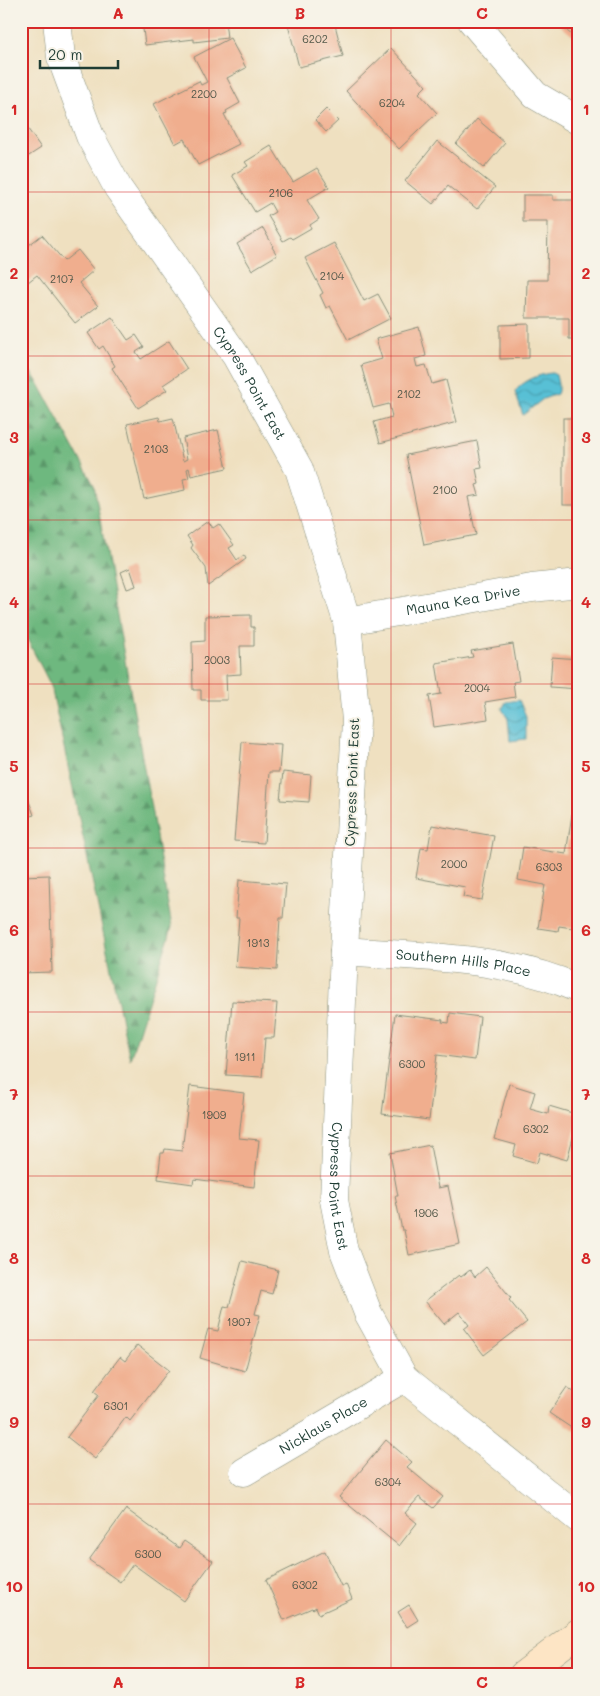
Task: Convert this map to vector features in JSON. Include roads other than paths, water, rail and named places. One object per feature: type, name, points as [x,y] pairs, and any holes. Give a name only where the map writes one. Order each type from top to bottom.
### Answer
[{"type":"street","name":"Cypress Point East","points":[[57,21],[61,57],[90,136],[113,179],[236,356],[299,469],[347,621],[356,721],[334,1200],[344,1251],[368,1313],[404,1378],[579,1519]]},
{"type":"street","points":[[472,21],[535,95],[579,121]]},
{"type":"street","name":"Mauna Kea Drive","points":[[347,621],[532,588],[579,583]]},
{"type":"street","name":"Southern Hills Place","points":[[344,951],[487,962],[558,980],[579,989]]},
{"type":"street","name":"Nicklaus Place","points":[[244,1472],[404,1378]]},
{"type":"street","points":[[523,1675],[579,1632]]},
{"type":"water","points":[[552,373],[556,375],[558,384],[557,394],[543,399],[523,415],[515,392],[531,379]]},
{"type":"water","points":[[519,700],[526,716],[526,739],[510,741],[508,719],[502,709],[506,702]]}]
